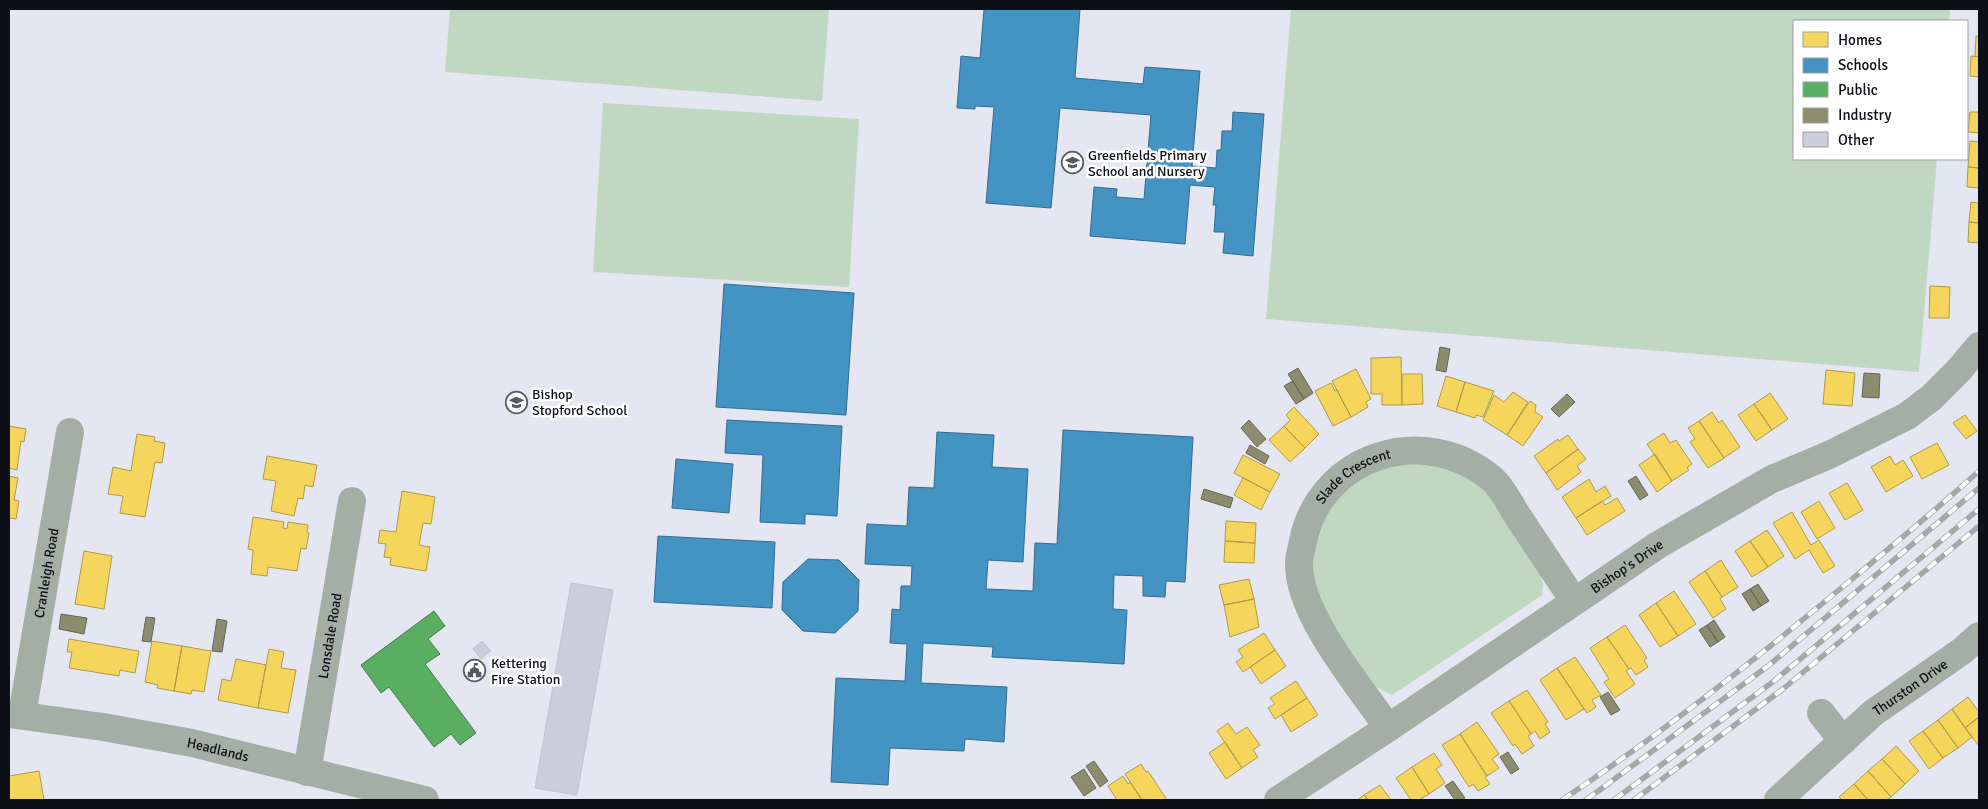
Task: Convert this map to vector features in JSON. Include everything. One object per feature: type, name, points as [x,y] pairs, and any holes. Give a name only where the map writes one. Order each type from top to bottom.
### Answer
[{"type":"street","name":"Bishop's Drive","points":[[1278,800],[1388,728],[1658,545],[1772,479],[1829,455],[1907,416],[1960,370],[1979,346]]},
{"type":"street","name":"Cranleigh Road","points":[[15,714],[70,432]]},
{"type":"street","name":"Slade Crescent","points":[[1388,728],[1319,628],[1304,592],[1299,564],[1306,528],[1320,500],[1344,473],[1373,458],[1404,451],[1429,450],[1448,455],[1472,465],[1493,479],[1574,601]]},
{"type":"street","name":"Lonsdale Road","points":[[307,772],[352,501]]},
{"type":"street","name":"Thurston Drive","points":[[1778,800],[1873,712],[1979,636]]},
{"type":"street","points":[[1821,713],[1843,741]]},
{"type":"street","name":"Headlands","points":[[15,714],[192,743],[425,800]]},
{"type":"green space","points":[[450,9],[829,9],[822,101],[445,72]]},
{"type":"green space","points":[[1291,9],[1950,9],[1949,20],[1793,20],[1793,160],[1937,160],[1919,372],[1266,319]]},
{"type":"green space","points":[[603,103],[859,119],[849,287],[593,272]]},
{"type":"green space","points":[[1419,461],[1462,473],[1490,494],[1541,574],[1543,584],[1542,595],[1392,695],[1372,685],[1328,621],[1312,573],[1315,532],[1337,495],[1382,466]]},
{"type":"building: Homes","points":[[1976,36],[1979,36],[1979,57],[1975,56]]},
{"type":"building: Homes","points":[[1971,56],[1979,57],[1979,77],[1970,76]]},
{"type":"building: Homes","points":[[1970,112],[1979,112],[1979,133],[1968,132]]},
{"type":"building: Homes","points":[[1970,141],[1979,142],[1979,168],[1968,167]]},
{"type":"building: Homes","points":[[1968,167],[1979,168],[1979,188],[1967,187]]},
{"type":"building: Homes","points":[[1971,202],[1979,203],[1979,223],[1969,222]]},
{"type":"building: Homes","points":[[1969,222],[1979,223],[1979,243],[1968,242]]},
{"type":"building: Homes","points":[[1930,286],[1950,287],[1949,318],[1929,318]]},
{"type":"building: Homes","points":[[1401,357],[1402,405],[1382,405],[1382,394],[1371,394],[1371,358]]},
{"type":"building: Homes","points":[[1356,369],[1371,399],[1366,402],[1368,407],[1351,417],[1332,381]]},
{"type":"building: Homes","points":[[1826,370],[1855,373],[1852,406],[1823,404]]},
{"type":"building: Homes","points":[[1402,374],[1422,374],[1423,404],[1402,405]]},
{"type":"building: Homes","points":[[1446,376],[1465,382],[1456,412],[1437,406]]},
{"type":"building: Homes","points":[[1465,382],[1494,391],[1483,417],[1476,415],[1475,418],[1456,412]]},
{"type":"building: Homes","points":[[1331,383],[1335,391],[1337,390],[1351,417],[1333,426],[1315,391]]},
{"type":"building: Homes","points":[[1513,392],[1528,402],[1507,435],[1483,420],[1494,395],[1504,402]]},
{"type":"building: Homes","points":[[1770,393],[1788,419],[1772,430],[1754,404]]},
{"type":"building: Homes","points":[[1530,401],[1536,405],[1535,412],[1543,417],[1523,446],[1507,435]]},
{"type":"building: Homes","points":[[1754,404],[1772,430],[1756,441],[1738,415]]},
{"type":"building: Homes","points":[[1294,407],[1319,434],[1305,448],[1284,426],[1290,420],[1286,415]]},
{"type":"building: Homes","points":[[1712,412],[1719,423],[1722,420],[1740,447],[1724,458],[1699,421]]},
{"type":"building: Homes","points":[[1965,415],[1977,431],[1966,439],[1953,423]]},
{"type":"building: Homes","points":[[1699,421],[1724,458],[1708,468],[1690,442],[1695,439],[1688,428]]},
{"type":"building: Homes","points":[[9,426],[26,429],[24,442],[21,441],[17,470],[9,468]]},
{"type":"building: Homes","points":[[1284,426],[1305,448],[1290,462],[1269,440]]},
{"type":"building: Homes","points":[[1664,433],[1670,443],[1676,440],[1692,464],[1687,468],[1689,470],[1672,481],[1647,444]]},
{"type":"building: Homes","points":[[137,434],[155,437],[154,441],[165,443],[162,463],[155,462],[145,517],[120,513],[123,496],[108,494],[113,467],[131,471]]},
{"type":"building: Homes","points":[[1568,435],[1578,449],[1546,473],[1534,456],[1558,439],[1559,441]]},
{"type":"building: Homes","points":[[1937,443],[1949,465],[1922,479],[1910,457]]},
{"type":"building: Homes","points":[[1578,449],[1586,459],[1577,466],[1581,472],[1557,490],[1546,473]]},
{"type":"building: Homes","points":[[1655,454],[1672,481],[1657,492],[1639,465]]},
{"type":"building: Homes","points":[[1243,455],[1280,474],[1270,492],[1234,473]]},
{"type":"building: Homes","points":[[267,456],[317,465],[313,487],[305,485],[303,499],[298,498],[294,516],[271,511],[276,481],[263,479]]},
{"type":"building: Homes","points":[[1890,456],[1895,465],[1903,460],[1913,476],[1886,492],[1871,467]]},
{"type":"building: Homes","points":[[9,476],[18,478],[14,500],[19,501],[16,519],[9,518]]},
{"type":"building: Homes","points":[[1243,478],[1270,492],[1261,510],[1234,495]]},
{"type":"building: Homes","points":[[1589,479],[1596,492],[1605,486],[1611,496],[1576,518],[1562,497]]},
{"type":"building: Homes","points":[[1847,483],[1863,510],[1845,520],[1829,493]]},
{"type":"building: Homes","points":[[402,491],[435,497],[431,524],[423,523],[419,545],[430,547],[426,571],[390,565],[391,558],[384,557],[386,544],[378,543],[380,530],[396,532]]},
{"type":"building: Homes","points":[[1617,498],[1625,511],[1587,535],[1576,518],[1602,501],[1605,505]]},
{"type":"building: Homes","points":[[1819,501],[1835,528],[1817,539],[1801,512]]},
{"type":"building: Homes","points":[[1792,512],[1811,545],[1819,540],[1835,566],[1823,573],[1809,550],[1795,559],[1773,523]]},
{"type":"building: Homes","points":[[253,517],[284,522],[283,528],[287,529],[288,522],[308,525],[307,532],[309,533],[306,549],[301,548],[297,571],[268,567],[267,576],[251,574],[253,550],[248,549]]},
{"type":"building: Homes","points":[[1226,521],[1256,523],[1255,543],[1225,541]]},
{"type":"building: Homes","points":[[1767,530],[1784,556],[1768,567],[1750,541]]},
{"type":"building: Homes","points":[[1225,541],[1255,543],[1254,563],[1224,562]]},
{"type":"building: Homes","points":[[1750,541],[1768,567],[1752,577],[1735,551]]},
{"type":"building: Homes","points":[[84,551],[112,556],[104,609],[75,604]]},
{"type":"building: Homes","points":[[1721,560],[1738,587],[1722,597],[1705,571]]},
{"type":"building: Homes","points":[[1705,571],[1722,597],[1720,599],[1726,609],[1713,618],[1689,582]]},
{"type":"building: Homes","points":[[1249,579],[1254,599],[1224,605],[1219,585]]},
{"type":"building: Homes","points":[[1674,591],[1696,624],[1678,636],[1656,603]]},
{"type":"building: Homes","points":[[1254,599],[1259,627],[1230,637],[1224,605]]},
{"type":"building: Homes","points":[[1656,603],[1678,636],[1660,647],[1639,615]]},
{"type":"building: Homes","points":[[1625,625],[1647,658],[1644,660],[1648,667],[1636,675],[1631,668],[1629,669],[1607,637]]},
{"type":"building: Homes","points":[[1264,633],[1275,650],[1243,672],[1236,662],[1243,657],[1238,650]]},
{"type":"building: Homes","points":[[1607,637],[1629,669],[1626,671],[1635,684],[1615,698],[1604,682],[1609,679],[1590,648]]},
{"type":"building: Homes","points":[[69,639],[139,651],[135,673],[120,670],[119,676],[69,668],[72,652],[67,652]]},
{"type":"building: Homes","points":[[152,641],[182,646],[174,691],[157,688],[158,685],[145,682]]},
{"type":"building: Homes","points":[[182,646],[211,651],[204,692],[192,690],[191,694],[174,691]]},
{"type":"building: Homes","points":[[269,649],[284,652],[281,668],[296,670],[288,713],[258,708]]},
{"type":"building: Homes","points":[[1275,650],[1286,666],[1261,684],[1250,667]]},
{"type":"building: Homes","points":[[1575,657],[1601,695],[1592,700],[1596,707],[1587,713],[1557,668]]},
{"type":"building: Homes","points":[[236,659],[266,665],[258,708],[218,700],[222,679],[231,681]]},
{"type":"building: Homes","points":[[1557,668],[1584,709],[1566,720],[1540,680]]},
{"type":"building: Homes","points":[[1296,681],[1307,698],[1275,719],[1268,708],[1275,704],[1270,698]]},
{"type":"building: Homes","points":[[1527,690],[1548,722],[1545,724],[1550,732],[1540,739],[1535,731],[1531,734],[1509,701]]},
{"type":"building: Homes","points":[[1968,697],[1979,712],[1979,717],[1965,728],[1952,709]]},
{"type":"building: Homes","points":[[1307,698],[1318,715],[1291,732],[1281,715]]},
{"type":"building: Homes","points":[[1509,701],[1531,734],[1528,736],[1534,746],[1522,754],[1515,744],[1513,746],[1491,713]]},
{"type":"building: Homes","points":[[1952,709],[1972,737],[1958,748],[1938,720]]},
{"type":"building: Homes","points":[[1979,717],[1979,746],[1965,728]]},
{"type":"building: Homes","points":[[1938,720],[1958,748],[1943,758],[1923,731]]},
{"type":"building: Homes","points":[[1477,722],[1499,754],[1492,759],[1499,768],[1487,776],[1460,734]]},
{"type":"building: Homes","points":[[1228,723],[1236,734],[1247,727],[1260,745],[1253,750],[1258,757],[1242,768],[1217,731]]},
{"type":"building: Homes","points":[[1923,731],[1943,758],[1929,769],[1909,741]]},
{"type":"building: Homes","points":[[1460,734],[1487,776],[1485,777],[1490,784],[1478,791],[1473,784],[1469,787],[1442,745]]},
{"type":"building: Homes","points":[[1225,742],[1242,768],[1226,779],[1209,753]]},
{"type":"building: Homes","points":[[1896,746],[1919,771],[1905,784],[1882,759]]},
{"type":"building: Homes","points":[[1434,753],[1442,765],[1436,769],[1445,783],[1429,794],[1412,767]]},
{"type":"building: Homes","points":[[1882,759],[1905,784],[1891,797],[1868,771]]},
{"type":"building: Homes","points":[[1141,764],[1146,772],[1148,771],[1167,800],[1142,800],[1125,774]]},
{"type":"building: Homes","points":[[1412,767],[1429,794],[1419,800],[1411,800],[1396,778]]},
{"type":"building: Homes","points":[[39,771],[44,800],[9,800],[9,776]]},
{"type":"building: Homes","points":[[1868,771],[1891,797],[1887,800],[1868,800],[1854,784]]},
{"type":"building: Homes","points":[[1123,776],[1128,784],[1130,782],[1142,800],[1117,800],[1108,786]]},
{"type":"building: Homes","points":[[1854,784],[1868,800],[1842,800],[1839,797]]},
{"type":"building: Homes","points":[[1380,785],[1391,800],[1368,800],[1364,795]]},
{"type":"building: Homes","points":[[1364,795],[1368,800],[1357,800]]},
{"type":"building: Schools","points":[[984,9],[1080,9],[1075,78],[1143,84],[1145,67],[1200,71],[1192,166],[1216,168],[1217,150],[1221,150],[1222,131],[1232,131],[1233,112],[1264,114],[1253,256],[1223,253],[1225,232],[1214,232],[1216,205],[1213,205],[1215,187],[1190,185],[1185,244],[1090,236],[1094,187],[1117,189],[1116,197],[1144,199],[1151,115],[1060,108],[1051,208],[986,203],[994,107],[975,106],[975,109],[957,108],[961,56],[980,58]]},
{"type":"building: Schools","points":[[724,284],[854,293],[846,415],[716,407]]},
{"type":"building: Schools","points":[[727,420],[842,426],[837,516],[805,514],[805,524],[760,522],[763,455],[725,453]]},
{"type":"building: Schools","points":[[1063,430],[1193,437],[1185,582],[1166,581],[1165,597],[1143,596],[1143,576],[1114,575],[1113,609],[1127,610],[1124,664],[992,657],[993,647],[923,643],[921,683],[1007,687],[1004,742],[965,739],[964,751],[890,748],[888,785],[831,782],[836,678],[905,681],[907,644],[890,643],[892,609],[900,610],[901,586],[911,586],[912,566],[865,564],[867,524],[907,526],[909,487],[934,488],[937,432],[994,435],[992,467],[1028,469],[1023,562],[988,560],[986,589],[1033,591],[1035,543],[1057,544]]},
{"type":"building: Schools","points":[[676,459],[733,464],[729,513],[672,508]]},
{"type":"building: Schools","points":[[658,536],[775,542],[772,608],[654,602]]},
{"type":"building: Schools","points":[[808,559],[839,560],[859,580],[858,611],[835,633],[803,631],[782,610],[783,582]]},
{"type":"building: Public","points":[[434,611],[445,626],[428,639],[440,654],[425,664],[476,733],[460,745],[451,734],[434,747],[389,687],[381,693],[361,665]]},
{"type":"building: Industry","points":[[1440,347],[1450,349],[1446,372],[1436,370]]},
{"type":"building: Industry","points":[[1298,368],[1313,393],[1304,399],[1288,374]]},
{"type":"building: Industry","points":[[1864,373],[1880,374],[1879,398],[1862,397]]},
{"type":"building: Industry","points":[[1293,381],[1304,399],[1296,404],[1284,386]]},
{"type":"building: Industry","points":[[1567,394],[1575,402],[1559,417],[1551,409]]},
{"type":"building: Industry","points":[[1249,420],[1266,439],[1257,447],[1241,428]]},
{"type":"building: Industry","points":[[1250,445],[1269,456],[1265,464],[1246,453]]},
{"type":"building: Industry","points":[[1636,476],[1648,495],[1640,500],[1628,481]]},
{"type":"building: Industry","points":[[1204,489],[1233,498],[1230,508],[1201,499]]},
{"type":"building: Industry","points":[[1758,584],[1769,601],[1761,606],[1750,589]]},
{"type":"building: Industry","points":[[1750,589],[1761,606],[1753,611],[1742,594]]},
{"type":"building: Industry","points":[[61,614],[87,618],[84,634],[59,629]]},
{"type":"building: Industry","points":[[146,617],[155,618],[151,642],[142,641]]},
{"type":"building: Industry","points":[[217,619],[227,621],[222,652],[212,651]]},
{"type":"building: Industry","points":[[1714,620],[1725,637],[1718,642],[1707,625]]},
{"type":"building: Industry","points":[[1707,625],[1718,642],[1710,647],[1699,630]]},
{"type":"building: Industry","points":[[1608,692],[1620,710],[1611,715],[1600,697]]},
{"type":"building: Industry","points":[[1508,752],[1519,769],[1511,774],[1500,757]]},
{"type":"building: Industry","points":[[1094,761],[1108,781],[1100,787],[1086,766]]},
{"type":"building: Industry","points":[[1084,769],[1096,788],[1084,796],[1071,777]]},
{"type":"building: Industry","points":[[1453,781],[1465,798],[1455,800],[1445,786]]},
{"type":"building: Other","points":[[571,583],[613,590],[577,795],[535,788]]},
{"type":"building: Other","points":[[482,641],[491,651],[481,659],[473,649]]},
{"type":"railway","points":[[1562,800],[1671,723],[1742,668],[1897,542],[1979,471]]},
{"type":"railway","points":[[1586,800],[1768,666],[1979,488]]},
{"type":"railway","points":[[1614,800],[1774,681],[1979,509]]},
{"type":"railway","points":[[1634,800],[1783,689],[1979,526]]},
{"type":"place","name":"Greenfields Primary School and Nursery","points":[[1072,163]]},
{"type":"place","name":"Bishop Stopford School","points":[[516,402]]},
{"type":"place","name":"Kettering Fire Station","points":[[475,671]]}]
